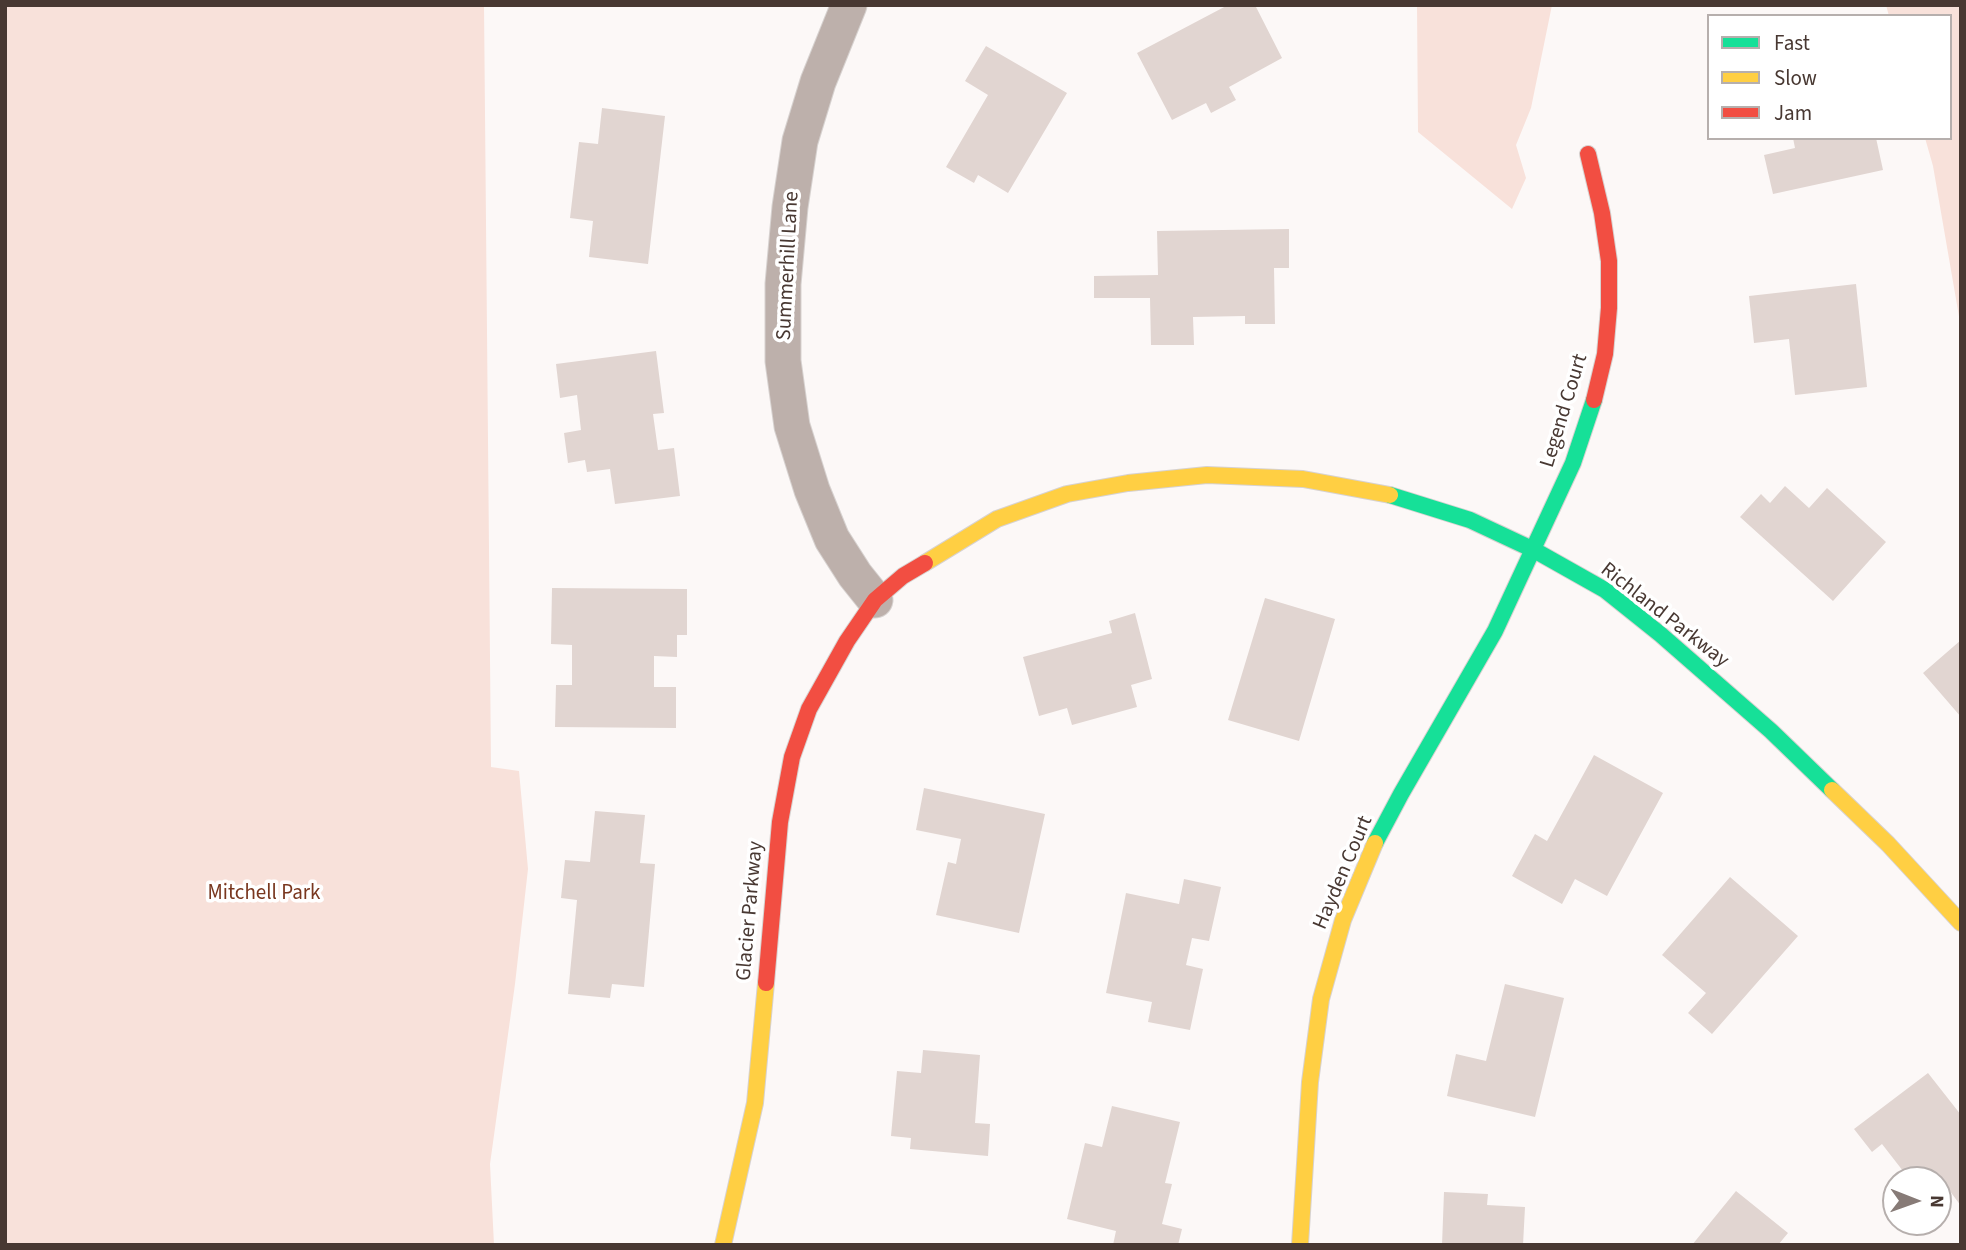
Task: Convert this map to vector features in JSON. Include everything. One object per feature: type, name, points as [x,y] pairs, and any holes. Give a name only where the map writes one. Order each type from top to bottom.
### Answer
[{"type":"street","name":"Summerhill Lane","points":[[849,5],[818,82],[800,141],[783,284],[783,361],[792,426],[813,490],[832,539],[875,600]]},
{"type":"street","name":"Legend Court","points":[[1534,550],[1573,463],[1594,402],[1605,354],[1609,261],[1602,213],[1588,154]]},
{"type":"street","name":"Richland Parkway","points":[[875,600],[903,576],[997,519],[1067,494],[1128,483],[1207,475],[1303,479],[1392,495],[1470,520],[1534,550],[1605,590],[1678,649],[1790,750],[1888,844],[1961,923]]},
{"type":"street","name":"Hayden Court","points":[[1300,1245],[1310,1082],[1321,999],[1343,920],[1374,846],[1495,631],[1534,550]]},
{"type":"street","name":"Glacier Parkway","points":[[723,1245],[755,1103],[780,822],[792,757],[809,709],[847,641],[875,600]]},
{"type":"green space","name":"Mitchell Park","points":[[5,5],[484,5],[491,767],[519,771],[528,869],[490,1164],[494,1245],[5,1245]]},
{"type":"green space","points":[[1417,5],[1552,5],[1531,108],[1516,145],[1526,178],[1512,209],[1418,132]]},
{"type":"green space","points":[[1886,5],[1961,5],[1961,328],[1933,166],[1926,140],[1952,140],[1952,14],[1888,14]]},
{"type":"building","points":[[1228,5],[1255,5],[1282,58],[1229,87],[1236,100],[1211,113],[1206,103],[1172,120],[1137,53]]},
{"type":"building","points":[[986,46],[1067,93],[1008,193],[978,175],[974,183],[946,167],[988,95],[965,81]]},
{"type":"building","points":[[602,108],[665,116],[648,264],[589,257],[593,221],[570,218],[579,142],[598,144]]},
{"type":"building","points":[[1793,140],[1876,140],[1883,170],[1773,194],[1764,155],[1795,148]]},
{"type":"building","points":[[1289,229],[1289,268],[1274,268],[1275,324],[1245,324],[1245,316],[1193,317],[1194,345],[1151,345],[1150,298],[1094,298],[1094,276],[1158,275],[1157,231]]},
{"type":"building","points":[[1856,284],[1867,387],[1795,395],[1789,339],[1754,343],[1749,296]]},
{"type":"building","points":[[656,351],[664,413],[653,414],[658,450],[674,448],[680,496],[615,504],[610,469],[587,472],[585,460],[568,463],[564,433],[581,430],[577,395],[560,398],[556,364]]},
{"type":"building","points":[[1785,486],[1809,508],[1827,488],[1886,542],[1833,601],[1740,517],[1761,494],[1770,503]]},
{"type":"building","points":[[552,588],[687,589],[687,635],[677,635],[677,657],[654,656],[654,687],[676,687],[676,728],[555,727],[556,685],[572,685],[572,645],[551,644]]},
{"type":"building","points":[[1265,598],[1335,619],[1299,741],[1228,720]]},
{"type":"building","points":[[1135,613],[1152,679],[1131,685],[1137,707],[1072,725],[1067,708],[1039,716],[1023,657],[1112,633],[1109,621]]},
{"type":"building","points":[[1961,640],[1961,717],[1923,673]]},
{"type":"building","points":[[1594,755],[1663,793],[1607,896],[1575,879],[1562,904],[1512,876],[1535,834],[1547,841]]},
{"type":"building","points":[[924,788],[1045,814],[1019,933],[936,915],[948,862],[956,864],[961,839],[916,830]]},
{"type":"building","points":[[595,811],[645,815],[640,863],[655,864],[644,987],[612,984],[610,998],[568,994],[577,900],[561,898],[565,860],[590,862]]},
{"type":"building","points":[[1730,877],[1798,936],[1712,1034],[1688,1013],[1706,993],[1662,955]]},
{"type":"building","points":[[1184,879],[1221,887],[1209,941],[1192,938],[1186,965],[1203,969],[1190,1030],[1148,1022],[1152,1002],[1106,993],[1126,893],[1179,904]]},
{"type":"building","points":[[1505,984],[1564,998],[1535,1117],[1447,1096],[1456,1054],[1486,1061]]},
{"type":"building","points":[[923,1050],[980,1055],[975,1123],[990,1124],[988,1156],[910,1149],[911,1138],[891,1136],[897,1071],[921,1073]]},
{"type":"building","points":[[1928,1073],[1961,1115],[1961,1206],[1952,1194],[1952,1166],[1899,1166],[1882,1144],[1872,1152],[1854,1129]]},
{"type":"building","points":[[1112,1106],[1180,1122],[1165,1183],[1172,1184],[1162,1224],[1182,1229],[1178,1245],[1113,1245],[1116,1231],[1067,1219],[1085,1143],[1102,1147]]},
{"type":"building","points":[[1736,1191],[1788,1233],[1778,1245],[1692,1245]]},
{"type":"building","points":[[1444,1192],[1488,1194],[1487,1205],[1525,1207],[1523,1245],[1442,1245]]},
{"type":"traffic: fast","points":[[1375,843],[1495,631],[1573,463],[1594,400]]},
{"type":"traffic: fast","points":[[1390,495],[1470,520],[1534,550],[1605,590],[1771,731],[1832,790]]},
{"type":"traffic: slow","points":[[925,563],[997,519],[1067,494],[1128,483],[1207,475],[1303,479],[1390,495]]},
{"type":"traffic: slow","points":[[1832,790],[1888,844],[1961,923]]},
{"type":"traffic: slow","points":[[1300,1245],[1310,1082],[1321,999],[1343,920],[1375,843]]},
{"type":"traffic: slow","points":[[723,1245],[755,1103],[766,983]]},
{"type":"traffic: jam","points":[[1588,154],[1602,213],[1609,261],[1605,354],[1594,400]]},
{"type":"traffic: jam","points":[[766,983],[780,822],[792,757],[809,709],[847,641],[875,600],[903,576],[925,563]]}]
